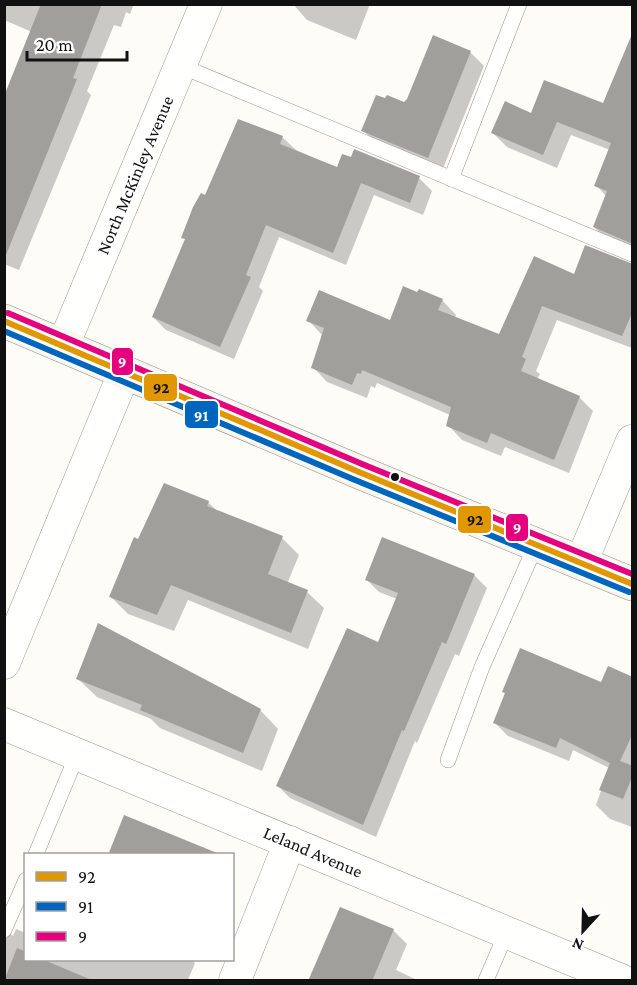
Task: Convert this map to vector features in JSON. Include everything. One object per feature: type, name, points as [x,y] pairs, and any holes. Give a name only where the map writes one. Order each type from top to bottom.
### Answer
[{"type":"street","name":"North McKinley Avenue","points":[[63,346],[206,4]]},
{"type":"street","points":[[4,321],[359,472],[633,584]]},
{"type":"street","points":[[4,663],[125,371]]},
{"type":"street","points":[[581,563],[633,441]]},
{"type":"street","name":"Leland Avenue","points":[[4,724],[621,981]]},
{"type":"street","points":[[235,981],[291,842]]},
{"type":"lane","points":[[451,179],[519,4]]},
{"type":"lane","points":[[182,66],[633,254]]},
{"type":"lane","points":[[448,760],[482,667],[536,544]]},
{"type":"lane","points":[[37,853],[77,755]]},
{"type":"lane","points":[[4,930],[24,885]]},
{"type":"lane","points":[[486,981],[506,933]]},
{"type":"building","points":[[41,4],[102,4],[73,78],[77,79],[6,255],[4,96]]},
{"type":"building","points":[[632,34],[633,244],[593,227],[607,191],[594,186],[611,143],[557,122],[543,155],[491,133],[505,101],[531,113],[544,80],[603,103]]},
{"type":"building","points":[[433,35],[471,51],[428,158],[361,131],[376,95],[385,98],[387,95],[404,102],[407,99]]},
{"type":"building","points":[[238,119],[283,136],[280,144],[337,167],[342,154],[351,157],[354,149],[420,176],[410,203],[361,183],[333,253],[266,225],[246,275],[251,277],[220,347],[152,317],[185,239],[181,238],[193,207],[201,193],[205,195]]},
{"type":"building","points":[[585,245],[633,264],[633,311],[622,336],[542,306],[522,357],[526,359],[521,371],[580,396],[554,460],[491,433],[487,443],[446,426],[451,407],[362,370],[361,374],[357,373],[352,385],[311,368],[324,328],[306,321],[319,290],[390,320],[403,286],[417,292],[419,289],[443,299],[438,310],[499,334],[534,256],[574,274]]},
{"type":"building","points":[[164,483],[209,501],[207,506],[283,536],[268,574],[308,590],[291,633],[171,585],[157,615],[109,597],[134,537],[138,539]]},
{"type":"building","points":[[382,537],[475,574],[446,644],[442,642],[404,731],[402,730],[363,825],[276,786],[347,628],[378,642],[398,593],[365,580]]},
{"type":"building","points":[[98,623],[261,709],[243,753],[140,710],[142,705],[76,679]]},
{"type":"building","points":[[520,648],[601,682],[608,666],[633,677],[633,733],[620,761],[633,766],[633,775],[623,799],[599,790],[610,763],[560,738],[556,748],[493,723],[505,693],[502,692]]},
{"type":"building","points":[[124,815],[217,853],[109,853]]},
{"type":"building","points":[[340,907],[394,929],[372,981],[308,981]]},
{"type":"building","points":[[17,948],[24,951],[24,961],[46,961],[94,981],[4,981]]},
{"type":"transit line","name":"9","points":[[8,313],[362,464],[632,574]]},
{"type":"transit line","name":"92","points":[[4,321],[359,472],[632,584]]},
{"type":"transit line","name":"91","points":[[4,331],[355,480],[629,592]]}]
